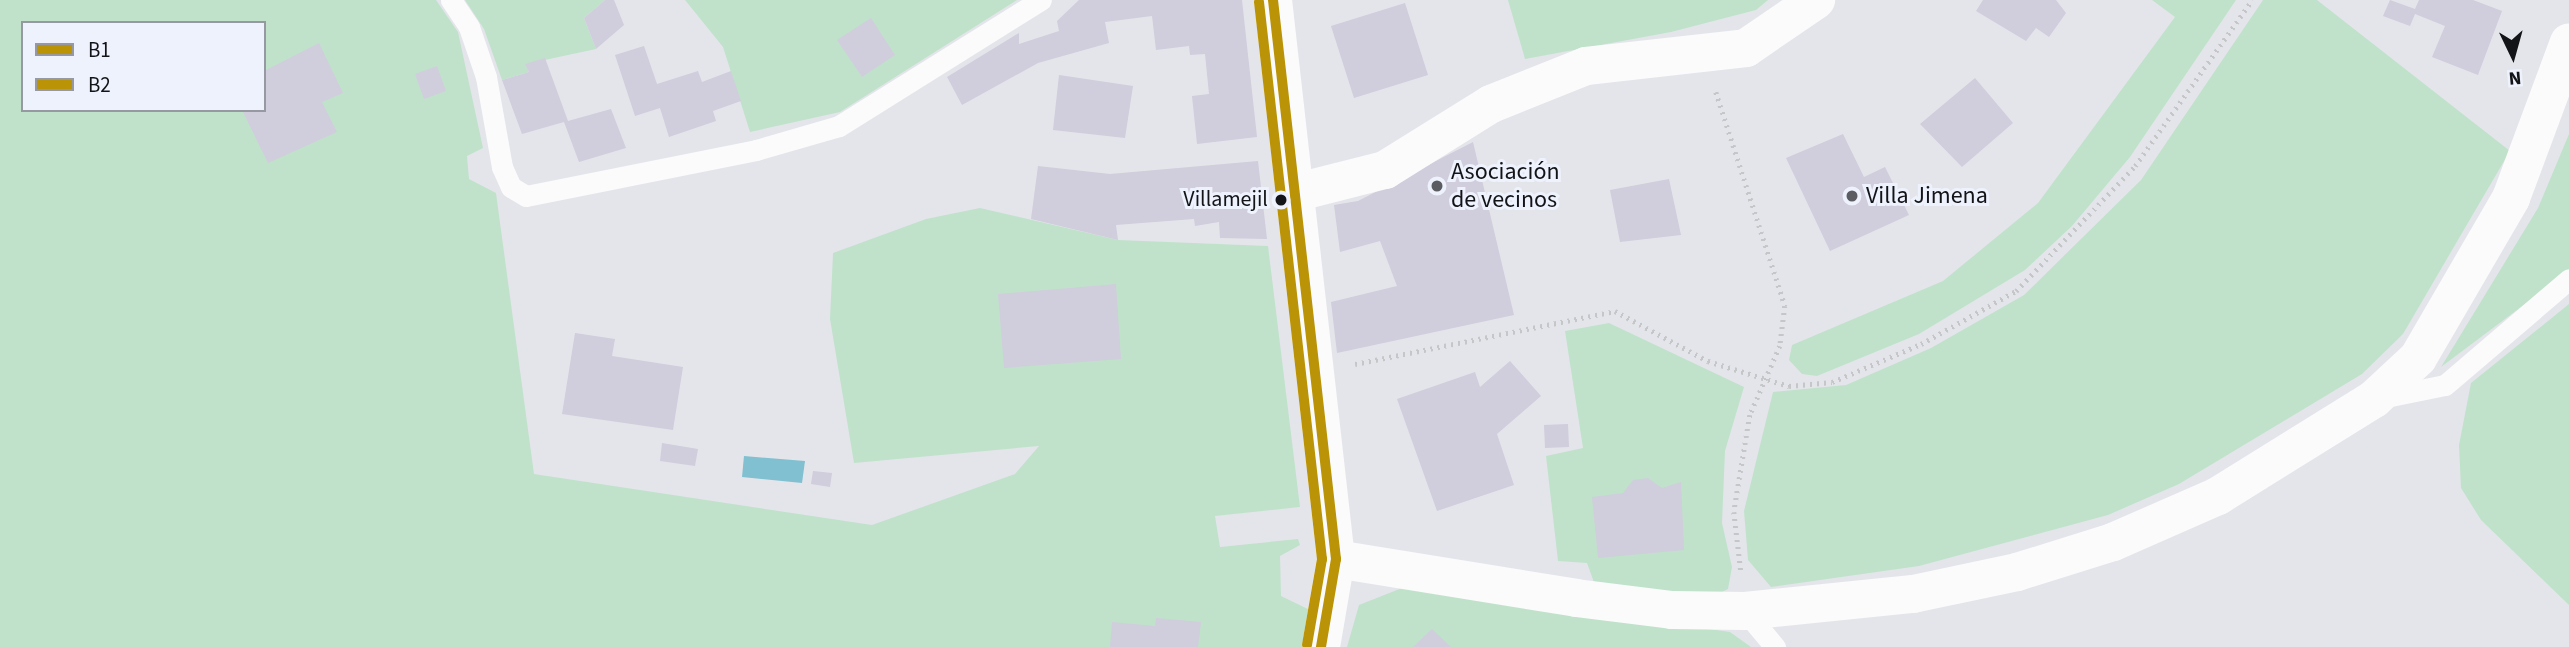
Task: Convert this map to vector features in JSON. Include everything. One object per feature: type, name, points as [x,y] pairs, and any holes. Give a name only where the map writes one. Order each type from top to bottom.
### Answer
[{"type":"street","points":[[1273,0],[1317,371],[1336,559],[1321,647]]},
{"type":"street","points":[[1294,193],[1348,185],[1385,170],[1537,82],[1586,66],[1702,56],[1746,48],[1816,0]]},
{"type":"street","points":[[1336,559],[1617,604],[1745,611],[1913,594],[2017,572],[2113,542],[2218,496],[2374,399],[2418,358],[2511,198],[2569,41]]},
{"type":"lane","points":[[451,0],[469,27],[486,77],[502,167],[512,187],[526,195],[757,150],[839,126],[1041,0]]},
{"type":"lane","points":[[2374,399],[2445,385],[2569,279]]},
{"type":"lane","points":[[1745,611],[1775,647]]},
{"type":"path","points":[[1317,371],[1615,312],[1708,362],[1789,386],[1832,382],[1921,344],[2016,291],[2136,166],[2252,0]]},
{"type":"path","points":[[1702,56],[1741,158],[1785,306],[1780,346],[1749,415],[1734,512],[1745,611]]},
{"type":"green space","points":[[0,0],[436,0],[458,32],[483,148],[467,156],[469,179],[496,193],[534,474],[872,525],[1015,474],[1039,446],[854,463],[830,319],[833,253],[926,219],[980,208],[1118,240],[1268,246],[1300,507],[1215,516],[1220,547],[1298,539],[1300,545],[1280,556],[1281,596],[1312,611],[1304,647],[0,647]]},
{"type":"green space","points":[[465,0],[605,0],[584,18],[596,49],[526,64],[529,72],[502,80],[484,29]]},
{"type":"green space","points":[[685,0],[1017,0],[840,112],[750,132],[723,47]]},
{"type":"green space","points":[[1508,0],[1768,0],[1756,10],[1671,32],[1525,59]]},
{"type":"green space","points":[[2152,0],[2236,0],[2130,157],[2072,226],[2025,270],[1919,334],[1817,376],[1802,374],[1789,360],[1792,345],[1943,281],[2038,203],[2175,17]]},
{"type":"green space","points":[[2263,0],[2317,0],[2510,151],[2403,334],[2362,374],[2179,484],[2108,515],[1919,566],[1771,587],[1748,560],[1744,511],[1773,392],[1846,385],[1931,348],[2024,295],[2141,180]]},
{"type":"green space","points":[[2569,134],[2569,271],[2441,367],[2538,208]]},
{"type":"green space","points":[[2569,304],[2569,605],[2481,520],[2461,488],[2459,445],[2471,383]]},
{"type":"green space","points":[[1609,323],[1744,387],[1725,451],[1722,523],[1732,567],[1728,589],[1708,599],[1596,588],[1587,563],[1558,561],[1546,456],[1583,448],[1565,331]]},
{"type":"green space","points":[[1407,586],[1730,632],[1751,647],[1347,647],[1359,605]]},
{"type":"water","points":[[744,456],[805,461],[802,483],[742,477]]},
{"type":"building","points":[[605,0],[614,0],[624,25],[596,49],[584,18]]},
{"type":"building","points":[[1079,0],[1242,0],[1257,137],[1197,144],[1192,96],[1209,94],[1205,54],[1190,55],[1189,46],[1156,50],[1152,16],[1105,22],[1109,43],[1038,63],[962,105],[947,77],[1019,33],[1019,44],[1059,31],[1057,21]]},
{"type":"building","points":[[1983,0],[2056,0],[2066,13],[2049,37],[2036,28],[2026,41],[1976,11]]},
{"type":"building","points":[[2390,0],[2415,9],[2419,0],[2473,0],[2502,11],[2478,75],[2432,57],[2445,26],[2415,14],[2410,26],[2383,16]]},
{"type":"building","points":[[1405,3],[1428,75],[1354,98],[1331,26]]},
{"type":"building","points":[[871,18],[895,55],[862,77],[837,40]]},
{"type":"building","points":[[319,43],[343,93],[322,102],[337,132],[268,163],[243,112],[266,112],[266,70]]},
{"type":"building","points":[[644,46],[657,84],[698,71],[702,82],[731,71],[741,101],[713,111],[716,121],[669,137],[660,108],[635,116],[615,55]]},
{"type":"building","points":[[545,58],[568,121],[611,109],[626,148],[579,162],[564,122],[522,134],[502,80],[529,72],[525,64]]},
{"type":"building","points":[[437,66],[446,91],[424,99],[415,74]]},
{"type":"building","points":[[1059,75],[1133,86],[1125,138],[1053,130]]},
{"type":"building","points":[[1975,78],[2013,123],[1962,167],[1920,124]]},
{"type":"building","name":"Villa Jimena","points":[[1843,134],[1864,177],[1885,167],[1909,215],[1830,251],[1786,158]]},
{"type":"building","points":[[1473,142],[1514,315],[1337,353],[1331,302],[1397,286],[1380,241],[1340,252],[1334,205],[1358,201]]},
{"type":"building","points":[[1258,161],[1267,239],[1220,238],[1219,222],[1195,226],[1194,219],[1116,225],[1118,240],[1031,219],[1038,166],[1110,174]]},
{"type":"building","points":[[1669,179],[1681,235],[1620,242],[1610,190]]},
{"type":"building","points":[[1116,284],[1121,359],[1004,368],[998,294]]},
{"type":"building","points":[[575,333],[615,339],[612,356],[683,367],[673,430],[562,414]]},
{"type":"building","points":[[1510,361],[1541,396],[1497,434],[1514,485],[1437,511],[1397,399],[1475,372],[1480,387]]},
{"type":"building","points":[[1568,424],[1569,447],[1545,448],[1544,425]]},
{"type":"building","points":[[662,443],[698,449],[695,466],[660,461]]},
{"type":"building","points":[[813,471],[832,473],[830,487],[811,484]]},
{"type":"building","points":[[1648,478],[1662,488],[1681,482],[1684,550],[1598,558],[1592,497],[1623,493],[1633,480]]},
{"type":"building","points":[[1156,618],[1201,622],[1198,647],[1110,647],[1112,622],[1155,626]]},
{"type":"building","points":[[1432,629],[1451,647],[1413,647]]},
{"type":"transit line","name":"B1","points":[[1273,0],[1336,559],[1321,647]]},
{"type":"transit line","name":"B2","points":[[1259,2],[1322,559],[1307,645]]},
{"type":"place","name":"Asociación de vecinos","points":[[1437,186]]},
{"type":"place","name":"Villa Jimena","points":[[1852,196]]},
{"type":"place","name":"Villamejil","points":[[1281,200]]}]
